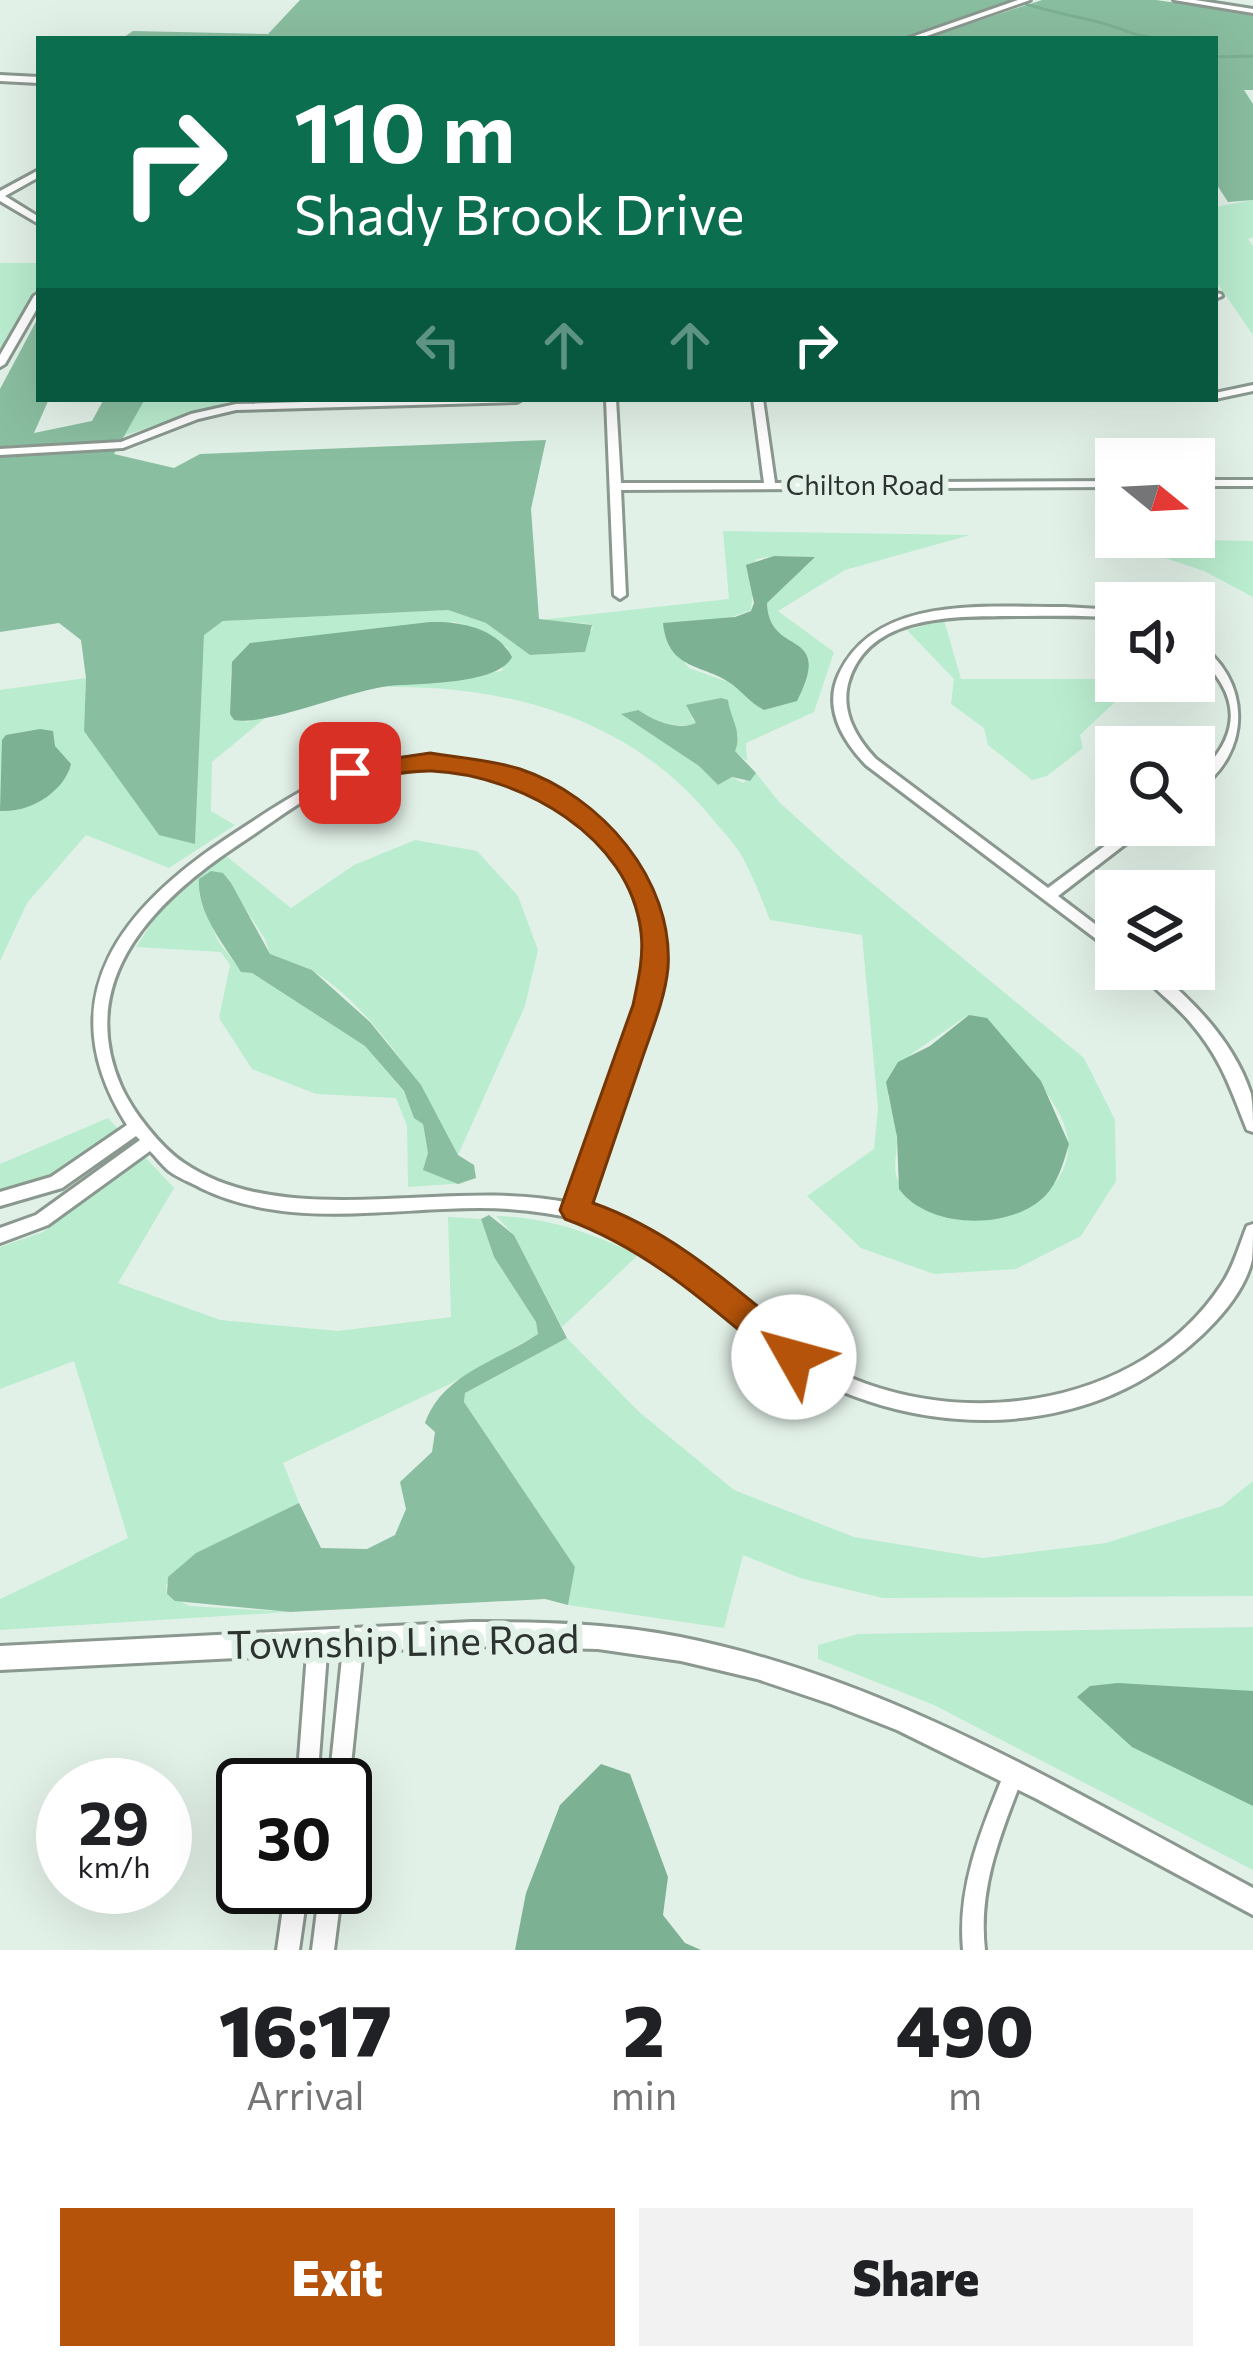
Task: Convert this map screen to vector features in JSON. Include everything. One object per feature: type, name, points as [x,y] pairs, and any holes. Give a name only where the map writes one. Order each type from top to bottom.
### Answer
[{"type":"street","points":[[1178,0],[1253,11]]},
{"type":"street","points":[[919,36],[1021,2]]},
{"type":"street","points":[[0,78],[36,80]]},
{"type":"street","points":[[36,174],[0,196],[36,219]]},
{"type":"street","points":[[0,364],[36,301]]},
{"type":"street","points":[[1218,396],[1253,388]]},
{"type":"street","points":[[0,452],[123,446],[202,414],[266,402]]},
{"type":"street","points":[[611,402],[620,595]]},
{"type":"street","points":[[758,402],[770,486]]},
{"type":"street","points":[[1215,483],[1253,483]]},
{"type":"street","name":"Chilton Road","points":[[615,488],[1095,484]]},
{"type":"street","points":[[1095,614],[967,613],[915,618],[865,644],[849,664],[840,688],[844,720],[854,746],[1095,932]]},
{"type":"street","points":[[1215,664],[1242,706],[1238,743],[1215,770]]},
{"type":"street","points":[[575,1210],[646,1005],[654,970],[654,931],[642,890],[620,853],[558,797],[515,776],[470,765],[430,762],[350,773],[318,787],[191,867],[165,888],[134,928],[103,1002],[100,1032],[106,1069],[142,1135],[211,1184],[284,1204],[347,1207],[508,1197],[575,1210],[641,1236],[677,1260],[774,1344],[821,1372],[901,1401],[976,1412],[1047,1406],[1128,1380],[1203,1325],[1230,1285],[1253,1231]]},
{"type":"street","points":[[1048,896],[1115,846]]},
{"type":"street","points":[[1168,990],[1212,1037],[1235,1074],[1253,1126]]},
{"type":"street","points":[[0,1199],[56,1183],[142,1135]]},
{"type":"street","points":[[0,1236],[42,1220],[142,1135]]},
{"type":"street","name":"Township Line Road","points":[[0,1658],[523,1632],[682,1649],[814,1684],[892,1714],[1253,1902]]},
{"type":"street","points":[[342,1758],[354,1638]]},
{"type":"street","points":[[309,1758],[318,1640]]},
{"type":"street","points":[[974,1950],[970,1910],[978,1869],[1013,1776]]},
{"type":"street","points":[[288,1950],[293,1914]]},
{"type":"street","points":[[323,1950],[328,1914]]},
{"type":"shaded area","points":[[300,0],[1016,0],[908,36],[126,36],[133,31],[268,34]]},
{"type":"shaded area","points":[[1042,0],[1156,0],[1253,14],[1253,90],[1244,90],[1253,104],[1253,200],[1228,202],[1218,187],[1218,36],[932,36]]},
{"type":"shaded area","points":[[1253,200],[1253,237],[1248,239],[1253,246],[1253,335],[1218,284],[1218,206]]},
{"type":"shaded area","points":[[0,263],[36,263],[36,294],[0,351]]},
{"type":"shaded area","points":[[36,322],[36,402],[48,402],[34,433],[92,421],[102,402],[143,402],[114,454],[174,468],[200,454],[546,440],[531,509],[539,619],[592,625],[585,652],[530,655],[486,623],[448,610],[223,621],[204,635],[195,844],[159,835],[84,731],[86,678],[81,640],[59,623],[0,632],[0,389]]},
{"type":"shaded area","points":[[143,402],[228,402],[120,437]]},
{"type":"shaded area","points":[[723,531],[970,535],[845,570],[778,611],[834,652],[814,712],[746,743],[747,761],[734,751],[738,735],[727,711],[691,718],[697,723],[681,725],[658,721],[637,710],[622,714],[699,766],[718,785],[732,777],[743,783],[756,773],[779,802],[840,857],[1084,1058],[1115,1120],[1116,1181],[1081,1236],[1016,1269],[934,1274],[861,1248],[807,1196],[874,1149],[878,1108],[862,935],[770,920],[741,854],[710,816],[678,782],[604,732],[521,701],[431,688],[385,687],[502,671],[508,648],[455,622],[250,643],[231,670],[230,714],[247,722],[270,714],[212,762],[211,811],[235,825],[169,868],[86,835],[27,903],[0,961],[0,690],[86,678],[84,731],[195,844],[204,634],[224,621],[448,610],[486,623],[530,655],[585,652],[586,637],[593,628],[539,620],[729,599]],"holes":[[[814,557],[767,603],[770,620],[804,652],[808,663],[796,701],[764,710],[731,683],[689,668],[667,641],[751,610],[756,559]],[[968,1015],[990,1025],[1032,1073],[1055,1106],[1068,1140],[1064,1168],[1048,1190],[1025,1207],[966,1220],[937,1215],[913,1201],[897,1178],[896,1135],[888,1096],[910,1055]]]},
{"type":"shaded area","points":[[1215,540],[1253,541],[1253,597],[1204,571],[1165,558],[1215,558]]},
{"type":"shaded area","points":[[774,556],[815,557],[767,603],[770,620],[805,652],[809,662],[797,701],[764,710],[722,678],[680,658],[666,639],[663,623],[735,617],[751,611],[754,603],[746,565]]},
{"type":"shaded area","points":[[944,620],[961,679],[1095,679],[1095,702],[1115,702],[1080,735],[1083,748],[1047,776],[1032,780],[988,745],[984,728],[951,704],[954,679],[907,630]]},
{"type":"shaded area","points":[[430,622],[477,628],[497,639],[512,657],[504,666],[475,678],[372,689],[266,718],[234,720],[230,714],[232,662],[250,643]]},
{"type":"shaded area","points":[[728,700],[735,725],[735,751],[756,773],[750,781],[732,777],[718,785],[699,766],[621,714],[638,710],[666,724],[689,725],[696,723],[686,705]]},
{"type":"shaded area","points":[[53,731],[55,746],[71,764],[68,774],[35,804],[0,811],[2,740],[6,735]]},
{"type":"shaded area","points":[[415,840],[477,851],[518,896],[538,950],[525,1006],[458,1155],[415,1080],[357,1007],[313,971],[270,954],[223,874],[199,894],[218,941],[241,971],[252,973],[365,1046],[423,1123],[426,1144],[439,1172],[467,1183],[408,1187],[407,1126],[396,1098],[316,1094],[252,1069],[219,1018],[230,965],[221,952],[136,947],[161,909],[225,855],[291,908],[354,865]]},
{"type":"shaded area","points":[[211,871],[223,873],[231,883],[270,954],[312,970],[370,1022],[421,1085],[458,1155],[474,1165],[476,1178],[458,1184],[423,1170],[428,1153],[423,1124],[414,1118],[404,1091],[365,1046],[252,973],[241,972],[202,904],[199,879]]},
{"type":"shaded area","points":[[969,1015],[987,1018],[1041,1081],[1069,1144],[1045,1196],[1012,1215],[991,1220],[970,1221],[929,1212],[899,1189],[897,1137],[886,1082],[898,1062],[930,1046]]},
{"type":"shaded area","points":[[108,1118],[120,1131],[49,1175],[0,1191],[0,1164]]},
{"type":"shaded area","points":[[145,1157],[174,1188],[118,1283],[220,1320],[338,1331],[451,1317],[448,1217],[481,1219],[494,1257],[536,1322],[538,1334],[452,1383],[283,1463],[299,1503],[197,1553],[166,1585],[167,1595],[190,1606],[290,1612],[0,1630],[0,1599],[128,1538],[74,1361],[0,1389],[0,1247],[43,1232]]},
{"type":"shaded area","points":[[489,1215],[514,1235],[567,1338],[465,1393],[464,1402],[575,1567],[568,1605],[545,1599],[290,1612],[175,1601],[167,1594],[168,1577],[196,1553],[299,1503],[321,1548],[367,1549],[395,1535],[406,1509],[400,1482],[432,1452],[435,1432],[425,1423],[433,1406],[458,1380],[538,1334],[536,1322],[494,1257],[481,1219]]},
{"type":"shaded area","points":[[496,1216],[569,1228],[638,1255],[562,1327],[514,1235]]},
{"type":"shaded area","points":[[567,1338],[638,1411],[734,1490],[854,1537],[983,1558],[1106,1543],[1222,1506],[1253,1481],[1253,1596],[883,1598],[800,1578],[743,1555],[724,1628],[568,1605],[575,1567],[464,1402],[465,1393]]},
{"type":"shaded area","points":[[1253,1627],[1253,1870],[934,1705],[818,1659],[818,1645],[858,1634]]},
{"type":"shaded area","points":[[1118,1683],[1253,1691],[1253,1806],[1132,1747],[1077,1697],[1090,1686]]},
{"type":"shaded area","points":[[601,1764],[630,1774],[668,1877],[663,1915],[685,1943],[701,1950],[515,1950],[526,1893],[560,1805]]},
{"type":"waterway","points":[[1013,0],[1143,36]]},
{"type":"waterway","points":[[1218,57],[1253,56]]},
{"type":"route","points":[[350,773],[430,762],[515,776],[558,797],[620,853],[642,890],[654,931],[654,970],[575,1210],[622,1226],[677,1260],[794,1357]]}]
